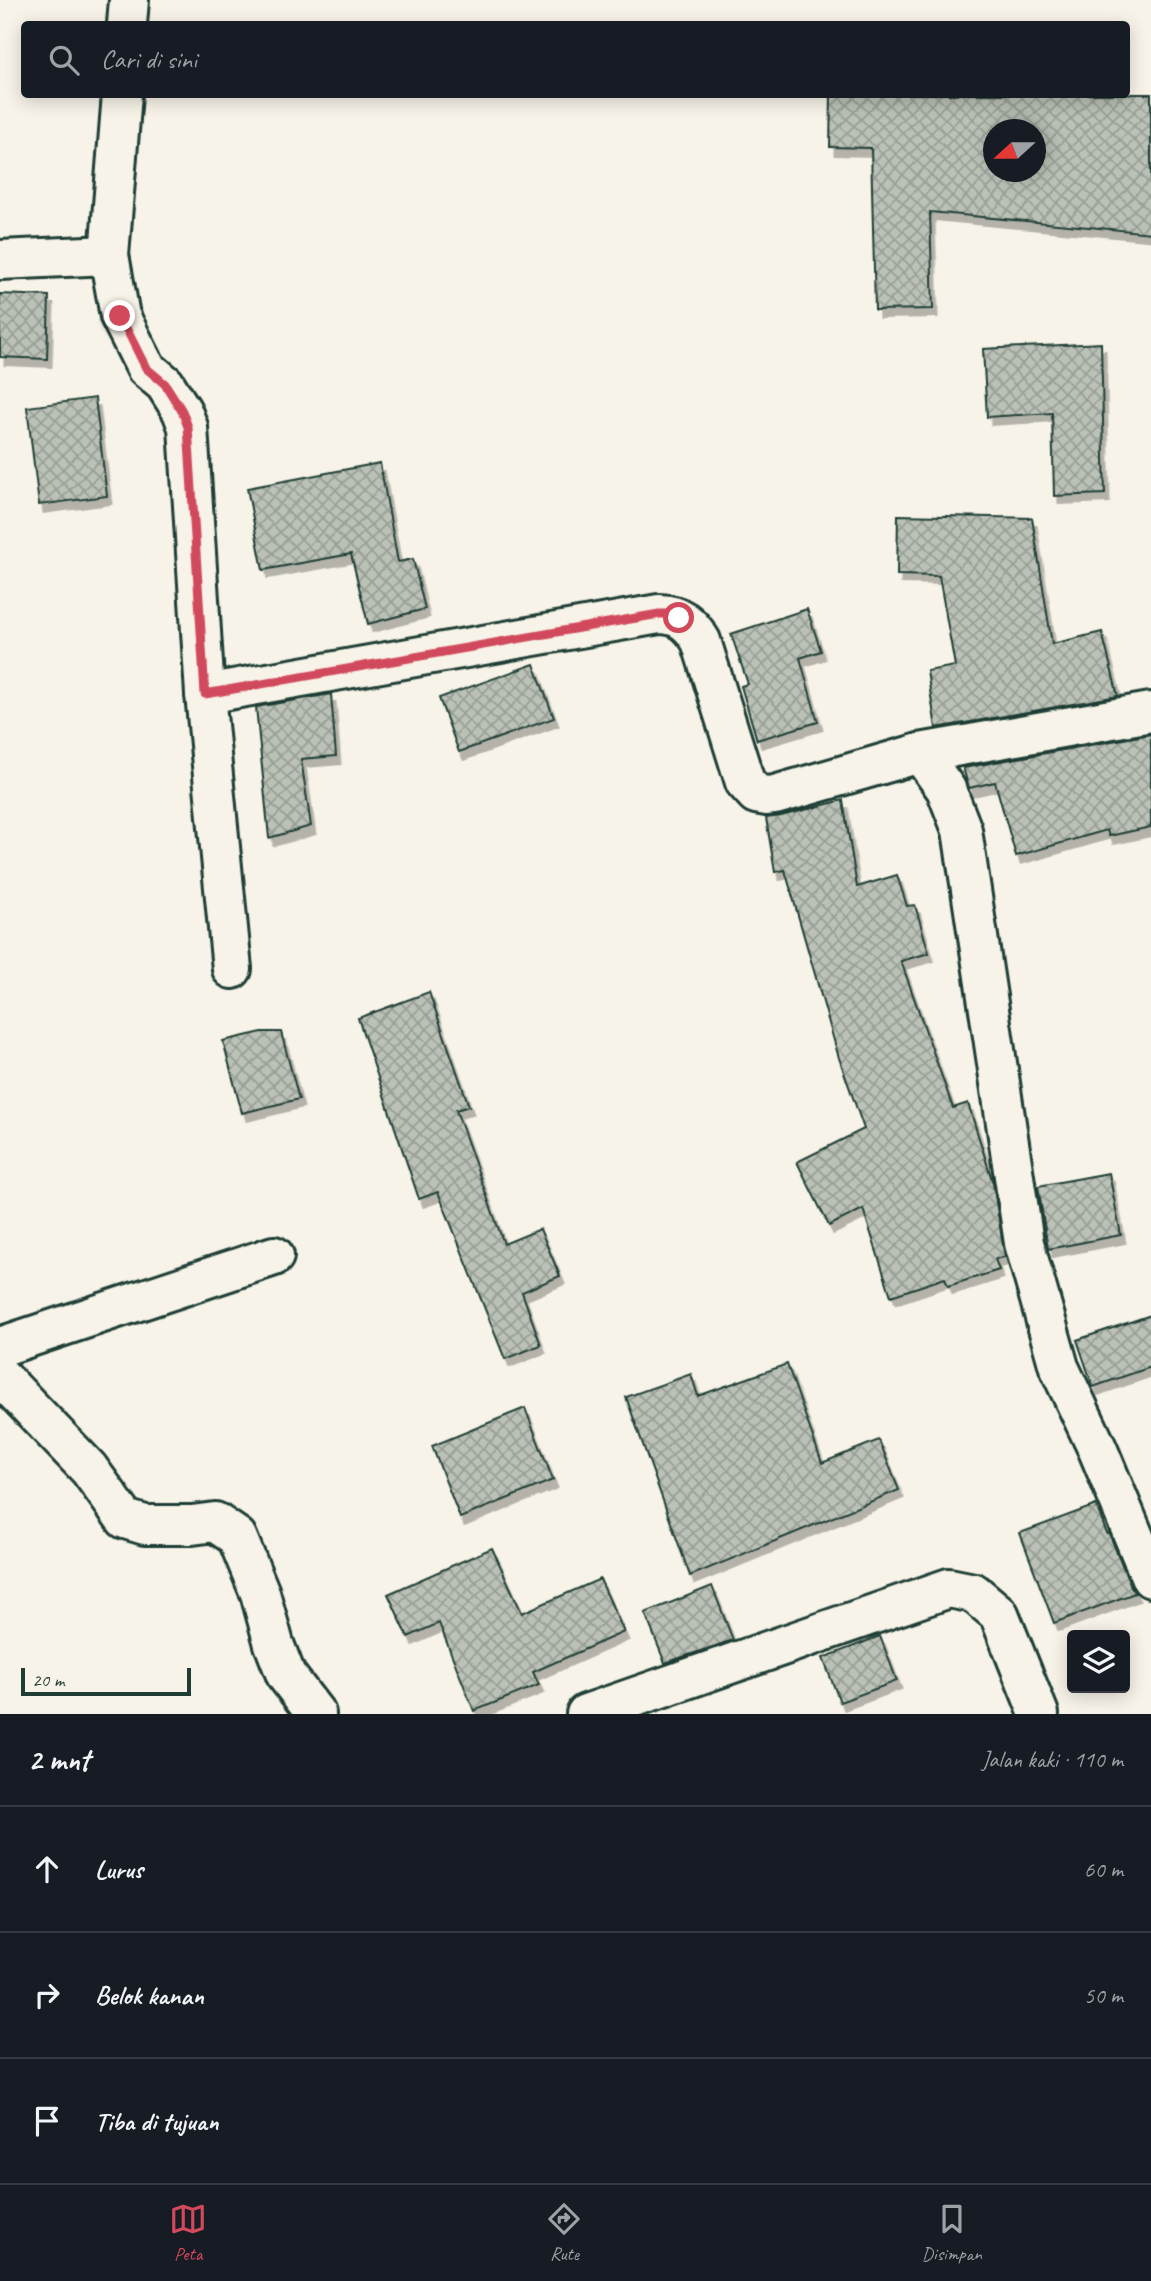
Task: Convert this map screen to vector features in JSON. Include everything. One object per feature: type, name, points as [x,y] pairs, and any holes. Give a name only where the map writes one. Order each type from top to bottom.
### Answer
[{"type":"street","points":[[127,21],[129,0]]},
{"type":"street","points":[[122,98],[109,255],[120,316],[146,368],[165,384],[182,411],[188,427],[205,694],[232,968]]},
{"type":"street","points":[[0,260],[109,255]]},
{"type":"street","points":[[205,694],[670,614],[688,623],[701,641],[745,782],[755,793],[767,796],[920,754],[1151,712]]},
{"type":"street","points":[[920,754],[946,789],[962,830],[1024,1243],[1038,1293],[1059,1367],[1098,1450],[1151,1578]]},
{"type":"street","points":[[0,1347],[274,1256]]},
{"type":"street","points":[[0,1376],[89,1469],[125,1518],[145,1525],[215,1522],[237,1537],[260,1593],[286,1675],[316,1714]]},
{"type":"street","points":[[586,1714],[949,1588],[974,1593],[999,1614],[1039,1714]]},
{"type":"building","points":[[1130,94],[1151,94],[1151,233],[930,212],[933,309],[875,310],[871,148],[830,147],[831,98],[1130,98]]},
{"type":"building","points":[[0,294],[49,296],[47,359],[0,357]]},
{"type":"building","points":[[1101,343],[1105,494],[1054,496],[1052,413],[987,417],[983,349]]},
{"type":"building","points":[[95,398],[107,496],[39,505],[27,407]]},
{"type":"building","points":[[380,463],[398,562],[413,559],[425,609],[368,624],[351,554],[263,570],[247,488]]},
{"type":"building","points":[[898,515],[1032,518],[1052,644],[1102,632],[1118,696],[936,728],[927,671],[955,666],[939,576],[897,575]]},
{"type":"building","points":[[807,609],[821,651],[800,658],[818,722],[757,740],[741,686],[748,684],[731,634]]},
{"type":"building","points":[[534,664],[554,718],[459,752],[439,698]]},
{"type":"building","points":[[331,694],[336,756],[301,759],[311,826],[269,838],[256,707]]},
{"type":"building","points":[[1151,734],[1151,827],[1109,836],[1107,830],[1016,856],[995,782],[969,788],[963,768]]},
{"type":"building","points":[[843,800],[857,887],[897,875],[907,906],[915,905],[929,953],[901,961],[953,1108],[968,1103],[993,1183],[1005,1257],[995,1259],[999,1270],[948,1286],[945,1278],[891,1296],[863,1209],[829,1226],[797,1162],[864,1129],[839,1058],[785,870],[775,872],[766,818]]},
{"type":"building","points":[[429,992],[469,1106],[456,1110],[504,1244],[540,1229],[560,1276],[522,1292],[541,1345],[505,1359],[438,1192],[419,1199],[358,1018]]},
{"type":"building","points":[[262,1032],[281,1032],[299,1099],[242,1113],[223,1041]]},
{"type":"building","points":[[1109,1173],[1121,1235],[1048,1249],[1038,1186]]},
{"type":"building","points":[[1151,1315],[1151,1367],[1093,1387],[1077,1340]]},
{"type":"building","points":[[787,1364],[822,1463],[879,1440],[899,1490],[690,1576],[626,1397],[691,1374],[698,1396]]},
{"type":"building","points":[[525,1408],[553,1480],[460,1518],[432,1446]]},
{"type":"building","points":[[1096,1505],[1135,1593],[1054,1623],[1020,1533]]},
{"type":"building","points":[[492,1548],[522,1613],[600,1579],[624,1632],[533,1672],[539,1685],[474,1711],[439,1623],[408,1637],[388,1594]]},
{"type":"building","points":[[712,1586],[733,1640],[665,1663],[645,1613]]},
{"type":"building","points":[[880,1636],[897,1681],[840,1702],[823,1658]]},
{"type":"route","points":[[120,316],[146,368],[165,384],[182,411],[188,427],[205,694],[659,614],[670,614],[679,618]]}]
